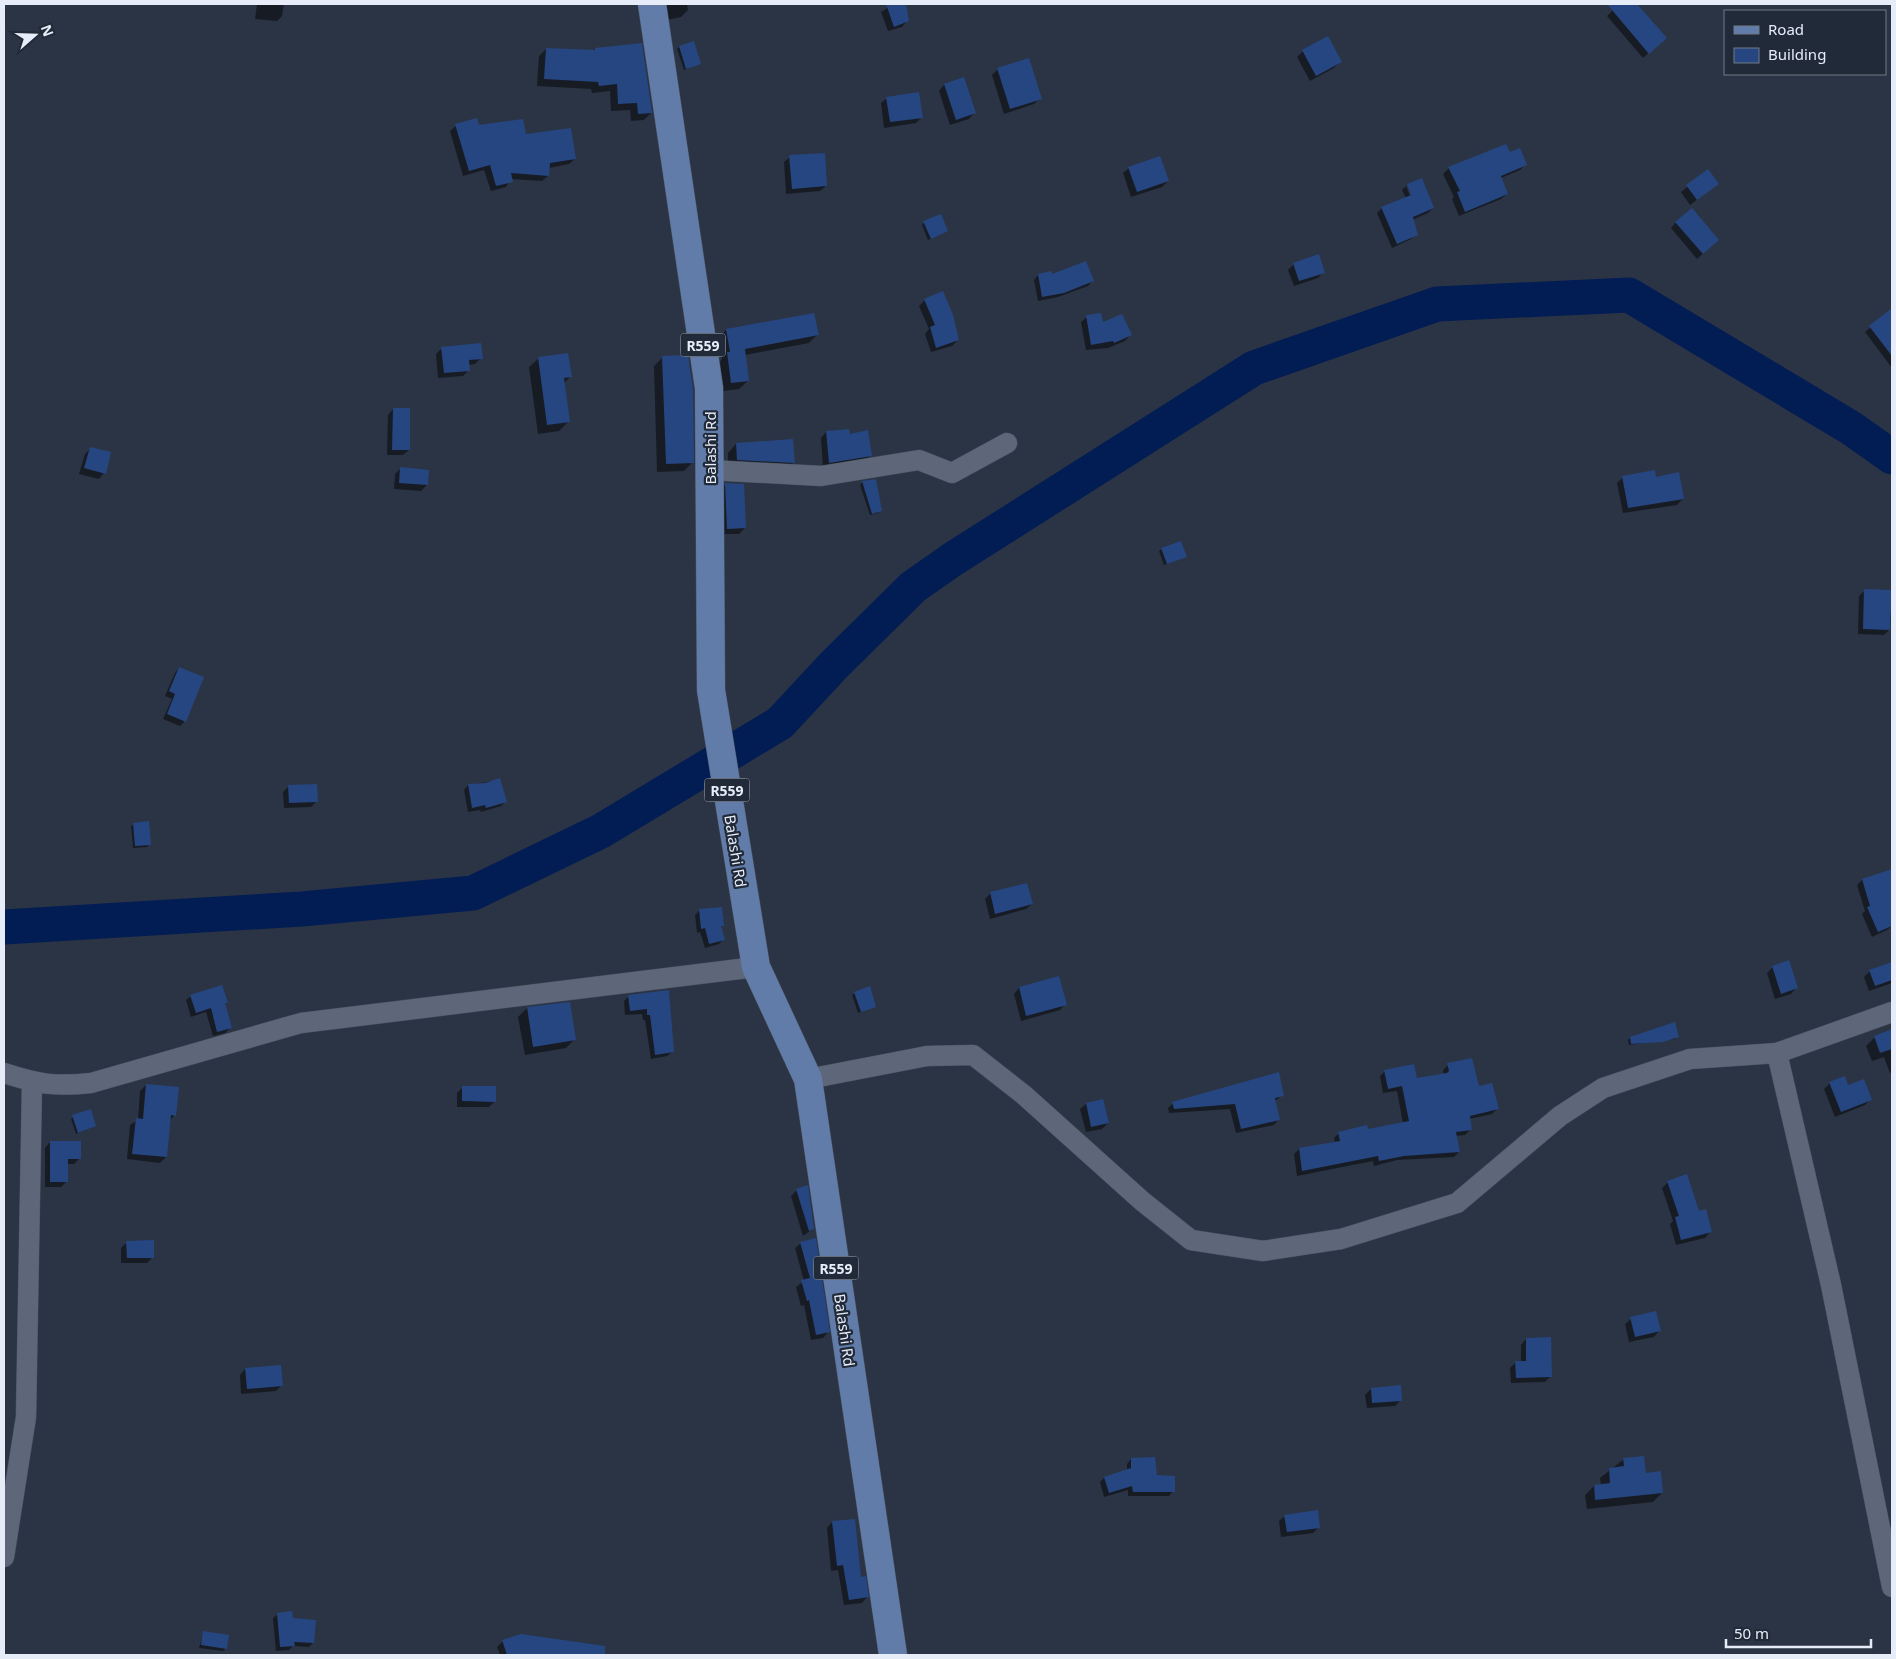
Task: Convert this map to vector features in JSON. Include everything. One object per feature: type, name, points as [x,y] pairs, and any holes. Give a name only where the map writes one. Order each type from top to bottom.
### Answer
[{"type":"main road","name":"Balashi Rd","points":[[652,4],[709,388],[711,690],[742,891],[756,967],[808,1078],[893,1655]]},
{"type":"street","points":[[710,470],[821,476],[920,460],[952,473],[1007,443]]},
{"type":"street","points":[[4,1073],[32,1082],[56,1086],[91,1083],[301,1024],[756,967]]},
{"type":"street","points":[[808,1078],[927,1056],[973,1055],[1024,1095],[1142,1201],[1191,1240],[1263,1251],[1341,1239],[1457,1204],[1560,1116],[1603,1088],[1690,1059],[1777,1052],[1892,1012]]},
{"type":"street","points":[[1777,1052],[1832,1285],[1892,1587]]},
{"type":"street","points":[[4,1557],[26,1417],[32,1082]]},
{"type":"building","points":[[886,4],[906,4],[909,21],[894,27]]},
{"type":"building","points":[[1607,4],[1637,4],[1667,38],[1649,54]]},
{"type":"building","points":[[1328,36],[1342,62],[1316,76],[1302,50]]},
{"type":"building","points":[[694,41],[701,64],[686,69],[679,46]]},
{"type":"building","points":[[642,43],[652,113],[638,114],[637,103],[618,104],[617,84],[599,86],[598,82],[544,79],[546,48],[595,50],[595,48]]},
{"type":"building","points":[[1029,58],[1042,99],[1010,109],[997,68]]},
{"type":"building","points":[[964,77],[976,113],[956,120],[944,84]]},
{"type":"building","points":[[919,92],[923,118],[890,122],[886,97]]},
{"type":"building","points":[[477,118],[479,125],[523,119],[526,134],[571,128],[576,159],[550,163],[549,176],[511,173],[513,182],[496,186],[490,165],[469,171],[455,124]]},
{"type":"building","points":[[1506,144],[1510,152],[1520,148],[1527,165],[1501,176],[1508,194],[1465,212],[1457,192],[1460,191],[1448,167]]},
{"type":"building","points":[[825,153],[827,186],[792,189],[789,155]]},
{"type":"building","points":[[1160,156],[1169,181],[1137,192],[1128,167]]},
{"type":"building","points":[[1708,169],[1719,184],[1697,200],[1686,185]]},
{"type":"building","points":[[1422,178],[1434,208],[1413,217],[1418,235],[1397,244],[1381,207],[1411,195],[1407,184]]},
{"type":"building","points":[[1692,208],[1719,240],[1703,254],[1675,222]]},
{"type":"building","points":[[941,214],[948,231],[931,239],[923,221]]},
{"type":"building","points":[[1319,254],[1325,273],[1299,281],[1293,263]]},
{"type":"building","points":[[1086,261],[1094,281],[1064,293],[1042,297],[1038,274],[1052,271],[1052,274]]},
{"type":"building","points":[[943,291],[953,315],[959,340],[936,348],[930,327],[935,325],[924,299]]},
{"type":"building","points":[[1892,308],[1892,356],[1869,326]]},
{"type":"building","points":[[814,313],[819,335],[745,349],[749,381],[731,383],[727,352],[730,352],[726,329]]},
{"type":"building","points":[[1101,313],[1103,322],[1122,314],[1132,335],[1114,343],[1113,341],[1091,345],[1086,315]]},
{"type":"building","points":[[481,343],[483,359],[469,360],[470,371],[444,373],[441,347]]},
{"type":"building","points":[[568,353],[572,377],[564,378],[570,422],[547,425],[538,357]]},
{"type":"building","points":[[688,355],[693,389],[694,463],[666,464],[662,356]]},
{"type":"building","points":[[393,408],[410,408],[410,450],[392,450]]},
{"type":"building","points":[[849,429],[850,434],[868,430],[872,456],[829,463],[826,431]]},
{"type":"building","points":[[793,439],[795,463],[737,460],[736,443]]},
{"type":"building","points":[[90,447],[111,452],[106,474],[84,468]]},
{"type":"building","points":[[400,467],[429,470],[428,485],[399,483]]},
{"type":"building","points":[[1655,470],[1656,477],[1679,472],[1684,499],[1628,508],[1622,476]]},
{"type":"building","points":[[876,479],[882,511],[872,514],[862,481]]},
{"type":"building","points":[[725,483],[744,484],[746,528],[727,529]]},
{"type":"building","points":[[1181,541],[1187,557],[1167,564],[1161,548]]},
{"type":"building","points":[[1864,589],[1892,590],[1890,630],[1863,629]]},
{"type":"building","points":[[179,667],[204,677],[186,722],[167,714],[175,694],[169,691]]},
{"type":"building","points":[[500,778],[507,802],[486,808],[485,805],[472,808],[468,784],[485,783]]},
{"type":"building","points":[[317,784],[318,802],[289,803],[288,785]]},
{"type":"building","points":[[149,821],[151,845],[135,846],[133,823]]},
{"type":"building","points":[[1892,869],[1892,926],[1878,932],[1867,907],[1870,906],[1862,879]]},
{"type":"building","points":[[1027,883],[1033,904],[995,914],[990,892]]},
{"type":"building","points":[[722,907],[724,926],[721,926],[725,940],[709,944],[705,928],[701,929],[699,909]]},
{"type":"building","points":[[1789,960],[1798,988],[1781,994],[1772,966]]},
{"type":"building","points":[[1892,962],[1892,980],[1875,986],[1869,970]]},
{"type":"building","points":[[1059,976],[1067,1005],[1026,1016],[1019,987]]},
{"type":"building","points":[[222,985],[228,1003],[225,1003],[232,1028],[217,1032],[211,1008],[196,1013],[190,995]]},
{"type":"building","points":[[870,986],[876,1007],[861,1012],[854,992]]},
{"type":"building","points":[[669,990],[674,1052],[655,1055],[650,1015],[647,1015],[647,1009],[630,1011],[628,995]]},
{"type":"building","points":[[570,1002],[576,1040],[533,1047],[527,1007]]},
{"type":"building","points":[[1675,1022],[1679,1037],[1663,1042],[1631,1044],[1630,1037]]},
{"type":"building","points":[[1892,1029],[1892,1049],[1880,1053],[1874,1036]]},
{"type":"building","points":[[1472,1058],[1479,1086],[1492,1083],[1499,1109],[1470,1116],[1472,1130],[1456,1132],[1460,1152],[1404,1156],[1379,1161],[1378,1156],[1302,1171],[1299,1148],[1340,1141],[1338,1132],[1367,1125],[1368,1129],[1409,1121],[1402,1086],[1388,1089],[1384,1070],[1414,1064],[1417,1078],[1447,1073],[1449,1071],[1447,1063]]},
{"type":"building","points":[[1279,1072],[1284,1096],[1275,1098],[1280,1120],[1241,1129],[1235,1104],[1174,1109],[1172,1102]]},
{"type":"building","points":[[1845,1076],[1848,1085],[1864,1079],[1872,1100],[1841,1112],[1829,1082]]},
{"type":"building","points":[[146,1084],[179,1087],[176,1116],[171,1115],[167,1157],[132,1154],[136,1118],[143,1119]]},
{"type":"building","points":[[462,1086],[496,1086],[496,1102],[462,1101]]},
{"type":"building","points":[[1103,1099],[1109,1123],[1091,1127],[1086,1103]]},
{"type":"building","points":[[91,1109],[96,1126],[78,1133],[72,1115]]},
{"type":"building","points":[[50,1141],[81,1141],[81,1159],[68,1159],[68,1182],[50,1182]]},
{"type":"building","points":[[1687,1174],[1699,1211],[1706,1209],[1712,1232],[1681,1240],[1675,1217],[1679,1216],[1667,1181]]},
{"type":"building","points":[[808,1185],[814,1229],[809,1231],[796,1189]]},
{"type":"building","points":[[816,1238],[830,1332],[816,1335],[809,1300],[807,1301],[801,1280],[810,1278],[800,1242]]},
{"type":"building","points":[[154,1240],[154,1258],[127,1258],[126,1241]]},
{"type":"building","points":[[1656,1311],[1661,1331],[1635,1337],[1630,1317]]},
{"type":"building","points":[[1551,1337],[1552,1377],[1516,1378],[1515,1361],[1526,1361],[1526,1338]]},
{"type":"building","points":[[281,1365],[283,1386],[247,1389],[245,1368]]},
{"type":"building","points":[[1401,1385],[1402,1401],[1372,1403],[1371,1388]]},
{"type":"building","points":[[1644,1456],[1646,1473],[1661,1471],[1663,1493],[1595,1500],[1594,1485],[1610,1483],[1609,1468],[1624,1466],[1623,1458]]},
{"type":"building","points":[[1155,1457],[1157,1475],[1175,1476],[1175,1492],[1133,1492],[1132,1486],[1109,1493],[1104,1477],[1131,1468],[1131,1458]]},
{"type":"building","points":[[1318,1510],[1320,1528],[1287,1532],[1284,1515]]},
{"type":"building","points":[[855,1519],[861,1577],[866,1576],[869,1597],[849,1600],[843,1565],[837,1566],[832,1521]]},
{"type":"building","points":[[292,1611],[293,1618],[316,1620],[314,1643],[294,1642],[295,1646],[280,1647],[277,1613]]},
{"type":"building","points":[[203,1631],[229,1635],[227,1649],[201,1645]]},
{"type":"building","points":[[521,1634],[605,1646],[605,1655],[507,1655],[502,1640]]},
{"type":"waterway","points":[[4,927],[302,909],[473,893],[601,831],[780,723],[834,665],[913,587],[953,559],[1254,368],[1437,304],[1629,295],[1851,428],[1892,457]]}]
